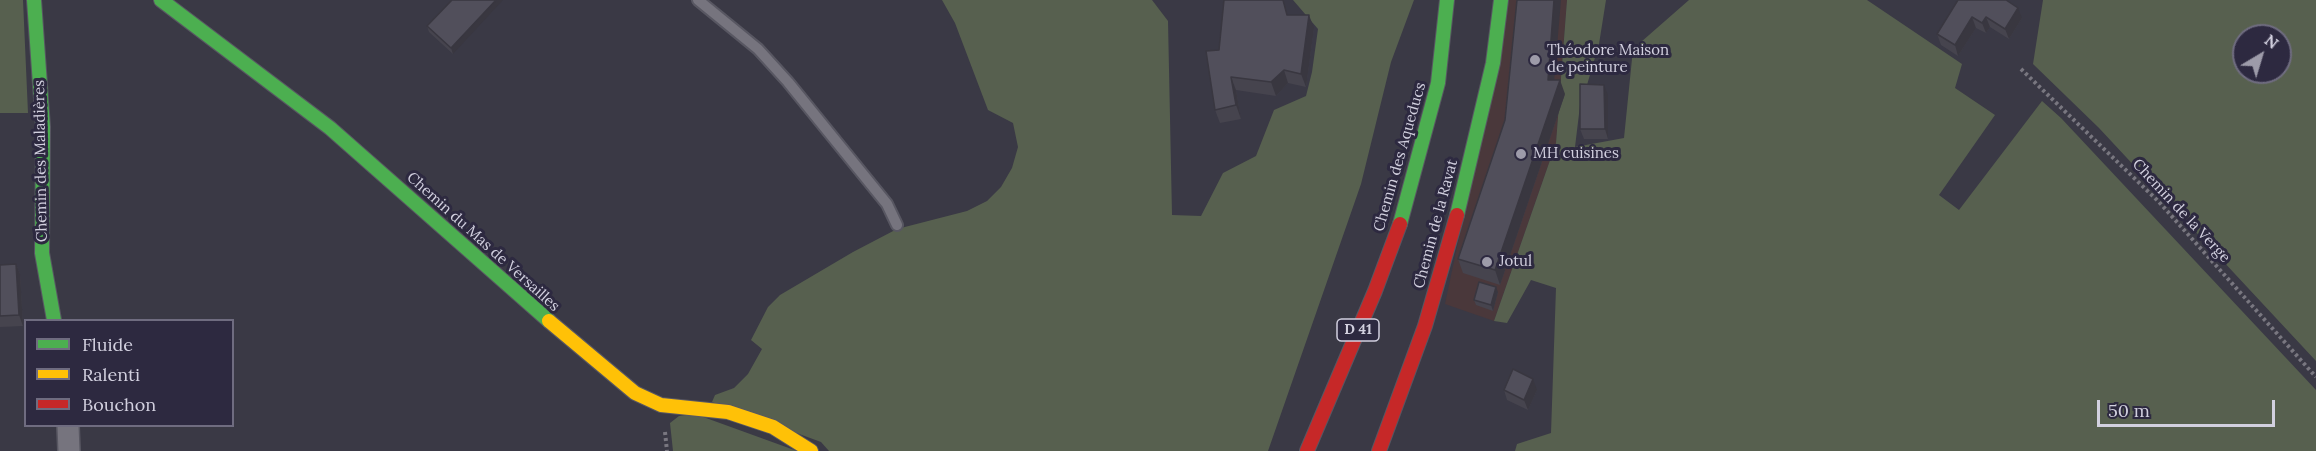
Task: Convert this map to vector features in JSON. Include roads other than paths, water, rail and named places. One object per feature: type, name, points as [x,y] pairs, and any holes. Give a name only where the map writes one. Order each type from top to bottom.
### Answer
[{"type":"street","name":"Chemin des Maladières","points":[[34,0],[43,127],[42,253],[54,319]]},
{"type":"street","name":"Chemin du Mas de Versailles","points":[[161,0],[330,128],[582,351],[635,393],[662,405],[728,412],[773,428],[811,451]]},
{"type":"street","name":"Chemin des Aqueducs","points":[[1307,451],[1406,208],[1438,83],[1447,0]]},
{"type":"street","name":"Chemin de la Ravat","points":[[1379,451],[1425,326],[1459,207],[1493,63],[1501,0]]},
{"type":"street","points":[[68,427],[69,451]]},
{"type":"lane","points":[[698,0],[758,49],[788,82],[887,204],[897,225]]},
{"type":"place","name":"Théodore Maison de peinture","points":[[1535,60]]},
{"type":"place","name":"MH cuisines","points":[[1521,154]]},
{"type":"place","name":"Jotul","points":[[1487,262]]}]
